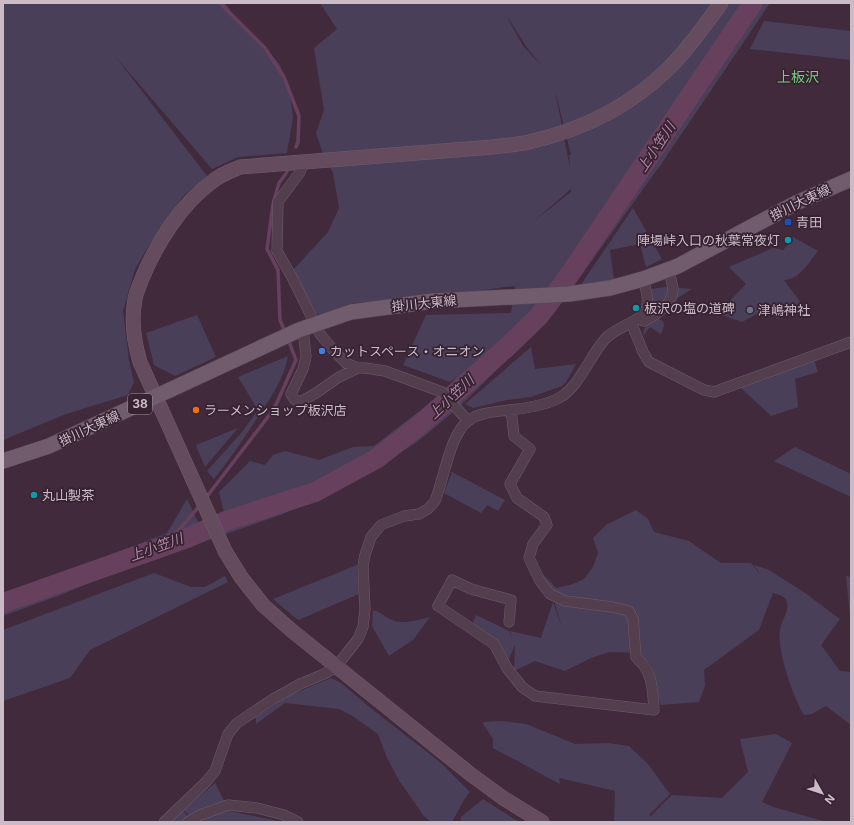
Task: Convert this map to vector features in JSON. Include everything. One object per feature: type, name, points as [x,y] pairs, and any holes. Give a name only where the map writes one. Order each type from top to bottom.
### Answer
[{"type":"main road","name":"掛川大東線","points":[[3,461],[50,446],[156,398],[275,341],[351,312],[426,302],[570,294],[610,288],[669,270],[796,203],[851,179]]},
{"type":"street","points":[[542,822],[509,802],[469,773],[336,667],[263,605],[241,577],[226,551],[140,362],[135,346],[133,320],[135,298],[147,266],[166,233],[190,200],[214,180],[240,167],[493,147],[527,142],[561,133],[596,120],[620,107],[645,89],[670,67],[699,34],[721,3]]},
{"type":"street","points":[[304,162],[300,172],[278,202],[277,251],[293,279],[306,328],[306,357],[303,369],[291,394],[294,399],[300,402],[339,377],[358,368]]},
{"type":"street","points":[[635,321],[644,320],[655,316],[671,298],[673,290],[669,270]]},
{"type":"street","points":[[164,822],[206,782],[215,771],[228,734],[237,722],[286,691],[336,667],[358,639],[363,627],[365,609],[363,566],[371,538],[381,525],[404,516],[419,514],[428,509],[435,501],[455,438],[461,428],[468,421],[482,413],[511,410],[551,402],[560,398],[572,387],[605,339],[615,330],[635,321],[645,312],[647,300],[643,279]]},
{"type":"street","points":[[635,321],[643,352],[649,362],[704,390],[714,392],[851,342]]},
{"type":"street","points":[[306,328],[320,334],[346,363],[358,368],[385,371],[442,392],[468,421]]},
{"type":"street","points":[[509,622],[511,600],[471,590],[452,580],[438,606],[494,644],[507,668],[518,682],[522,687],[535,696],[654,710],[650,678],[646,668],[636,657],[633,619],[629,611],[612,607],[565,601],[550,594],[540,581],[529,558],[533,544],[547,525],[544,517],[517,498],[510,484],[530,450],[514,436],[511,410]]},
{"type":"street","points":[[188,822],[200,815],[228,805],[257,808],[284,815],[298,822]]},
{"type":"shaded area","points":[[3,3],[225,3],[232,13],[258,39],[280,65],[289,88],[293,117],[287,153],[238,157],[212,169],[115,56],[207,176],[183,196],[153,239],[135,269],[123,311],[129,361],[134,382],[128,395],[66,414],[3,440]]},
{"type":"shaded area","points":[[320,3],[770,3],[664,160],[553,315],[457,409],[416,443],[360,477],[283,514],[101,578],[58,596],[3,616],[3,595],[167,533],[187,499],[200,526],[225,516],[219,492],[250,461],[265,465],[273,455],[285,451],[319,460],[353,447],[374,446],[435,399],[457,377],[450,382],[403,365],[426,315],[511,313],[515,286],[459,294],[353,303],[320,315],[316,313],[293,270],[328,232],[339,208],[333,173],[322,151],[316,133],[324,110],[314,48],[337,29]],"holes":[[[506,15],[528,49],[542,66],[523,46]],[[555,90],[571,155],[569,155],[570,168]],[[571,189],[571,192],[534,221]]]},
{"type":"shaded area","points":[[764,21],[851,31],[851,60],[750,49]]},
{"type":"shaded area","points":[[633,208],[662,259],[646,267],[640,244],[610,250],[614,280],[580,286]]},
{"type":"shaded area","points":[[793,237],[818,251],[799,274],[784,280],[801,303],[777,319],[774,314],[766,309],[742,322],[719,314],[746,284],[729,267],[773,248],[783,250]]},
{"type":"shaded area","points":[[665,287],[692,289],[652,314],[652,289]]},
{"type":"shaded area","points":[[197,315],[216,357],[175,376],[154,365],[146,333]]},
{"type":"shaded area","points":[[656,318],[663,321],[664,325],[661,334],[650,327],[643,336],[645,327]]},
{"type":"shaded area","points":[[531,347],[535,369],[576,364],[566,382],[562,386],[531,397],[507,400],[473,408],[465,404]]},
{"type":"shaded area","points":[[288,356],[284,372],[273,393],[238,447],[214,479],[207,471],[242,432],[258,410],[238,377]]},
{"type":"shaded area","points":[[814,360],[818,372],[795,379],[798,407],[771,416],[740,387]]},
{"type":"shaded area","points":[[238,428],[205,467],[196,445]]},
{"type":"shaded area","points":[[795,447],[851,474],[851,497],[774,461]]},
{"type":"shaded area","points":[[452,472],[505,500],[498,511],[487,505],[481,513],[444,493]]},
{"type":"shaded area","points":[[636,510],[648,519],[654,532],[689,541],[721,563],[751,563],[761,576],[754,565],[769,570],[805,593],[840,619],[821,645],[840,671],[851,672],[851,725],[826,706],[812,714],[804,715],[791,686],[781,650],[780,630],[787,610],[787,603],[784,597],[773,593],[759,630],[704,670],[705,686],[699,702],[660,705],[651,665],[639,653],[609,652],[591,658],[565,671],[535,661],[514,671],[515,645],[508,661],[472,624],[476,615],[509,631],[512,638],[510,631],[541,638],[553,602],[562,628],[554,600],[534,565],[556,588],[573,584],[584,579],[593,567],[598,553],[593,538],[606,525]]},
{"type":"shaded area","points":[[357,565],[359,594],[298,620],[273,599]]},
{"type":"shaded area","points":[[154,573],[191,587],[205,587],[225,576],[228,582],[90,650],[70,678],[3,701],[3,630]]},
{"type":"shaded area","points":[[846,576],[851,577],[851,616],[850,616]]},
{"type":"shaded area","points":[[373,610],[392,620],[401,622],[411,622],[430,617],[413,640],[389,656],[372,626]]},
{"type":"shaded area","points":[[331,678],[341,683],[441,763],[470,792],[452,822],[431,822],[424,816],[400,782],[387,758],[378,734],[351,715],[339,709],[285,703],[256,724],[256,717],[290,695]]},
{"type":"shaded area","points":[[502,721],[526,724],[575,744],[609,743],[629,746],[648,764],[670,794],[649,815],[651,816],[672,795],[722,798],[748,772],[740,739],[776,734],[792,743],[762,802],[773,807],[827,822],[617,822],[614,820],[615,791],[559,778],[560,784],[493,748],[493,739],[482,722]]},
{"type":"shaded area","points":[[215,783],[229,811],[283,822],[194,822],[184,810]]},
{"type":"shaded area","points":[[483,799],[519,822],[461,822],[461,817]]},
{"type":"shaded area","points":[[183,811],[189,817],[182,822],[170,822]]},
{"type":"waterway","points":[[220,3],[265,48],[284,77],[299,116],[298,142],[296,147]]},
{"type":"waterway","name":"上小笠川","points":[[3,603],[187,538],[226,521],[315,492],[376,459],[422,423],[506,348],[539,316],[565,281],[753,3]]},
{"type":"waterway","points":[[285,332],[280,320],[278,270],[267,249],[273,204],[279,183],[287,172]]},
{"type":"waterway","points":[[205,499],[274,409],[296,360],[288,339]]},
{"type":"waterway","points":[[167,544],[201,504]]},
{"type":"place","name":"青田","points":[[788,222]]},
{"type":"place","name":"陣場峠入口の秋葉常夜灯","points":[[788,240]]},
{"type":"place","name":"板沢の塩の道碑","points":[[636,308]]},
{"type":"place","name":"津嶋神社","points":[[750,310]]},
{"type":"place","name":"カットスペース・オニオン","points":[[322,351]]},
{"type":"place","name":"ラーメンショップ板沢店","points":[[196,410]]},
{"type":"place","name":"丸山製茶","points":[[34,495]]},
{"type":"district","name":"上板沢","points":[[798,77]]}]
